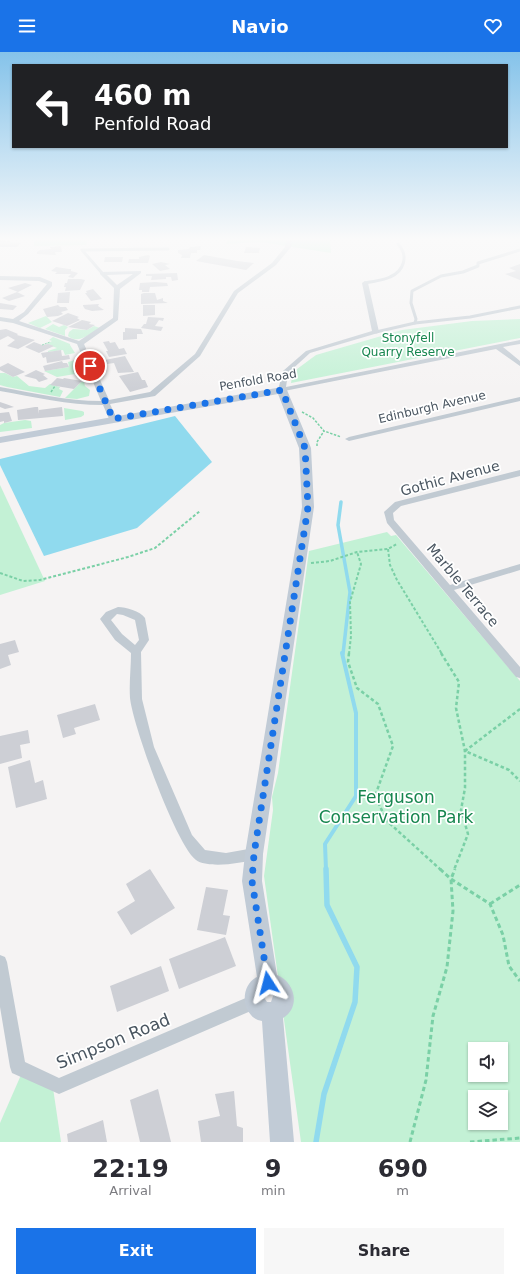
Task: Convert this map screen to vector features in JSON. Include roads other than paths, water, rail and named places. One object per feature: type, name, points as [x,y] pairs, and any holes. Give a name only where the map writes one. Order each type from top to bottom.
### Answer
[{"type":"street","points":[[14,321],[26,313],[46,290]]},
{"type":"street","points":[[80,343],[116,319],[117,290]]},
{"type":"street","points":[[0,388],[55,399],[87,403],[106,403],[152,394],[198,355],[215,325],[239,290]]},
{"type":"street","points":[[282,1142],[264,1008],[256,992],[263,984],[268,983],[252,881],[254,854],[308,507],[305,448],[282,390],[285,372],[308,352],[376,332],[367,290]]},
{"type":"street","points":[[0,319],[14,321],[80,343],[113,419]]},
{"type":"street","name":"Penfold Road","points":[[0,440],[282,390],[520,342]]},
{"type":"street","points":[[497,346],[520,364]]},
{"type":"street","name":"Edinburgh Avenue","points":[[349,439],[520,399]]},
{"type":"street","name":"Gothic Avenue","points":[[388,512],[398,504],[520,473]]},
{"type":"street","name":"Marble Terrace","points":[[388,512],[390,521],[520,674]]},
{"type":"street","points":[[447,589],[520,567]]},
{"type":"street","points":[[136,651],[136,699],[148,747],[187,839],[201,856],[226,859],[254,854]]},
{"type":"street","name":"Simpson Road","points":[[1,970],[18,1067],[59,1086],[264,1008]]},
{"type":"lane","points":[[414,290],[412,291],[411,304],[416,318],[415,323]]},
{"type":"lane","points":[[376,332],[415,323],[470,317],[520,306]]},
{"type":"water","points":[[175,416],[212,462],[137,528],[44,556],[0,465],[0,459]]},
{"type":"waterway","points":[[341,502],[338,525],[350,592],[343,654]]},
{"type":"waterway","points":[[326,870],[325,844],[356,796],[356,713],[342,653]]},
{"type":"waterway","points":[[316,1142],[324,1094],[355,1002],[357,967],[327,905],[326,869]]},
{"type":"park label","name":"Stonyfell Quarry Reserve","points":[[408,345]]},
{"type":"park label","name":"Ferguson Conservation Park","points":[[396,807]]}]
